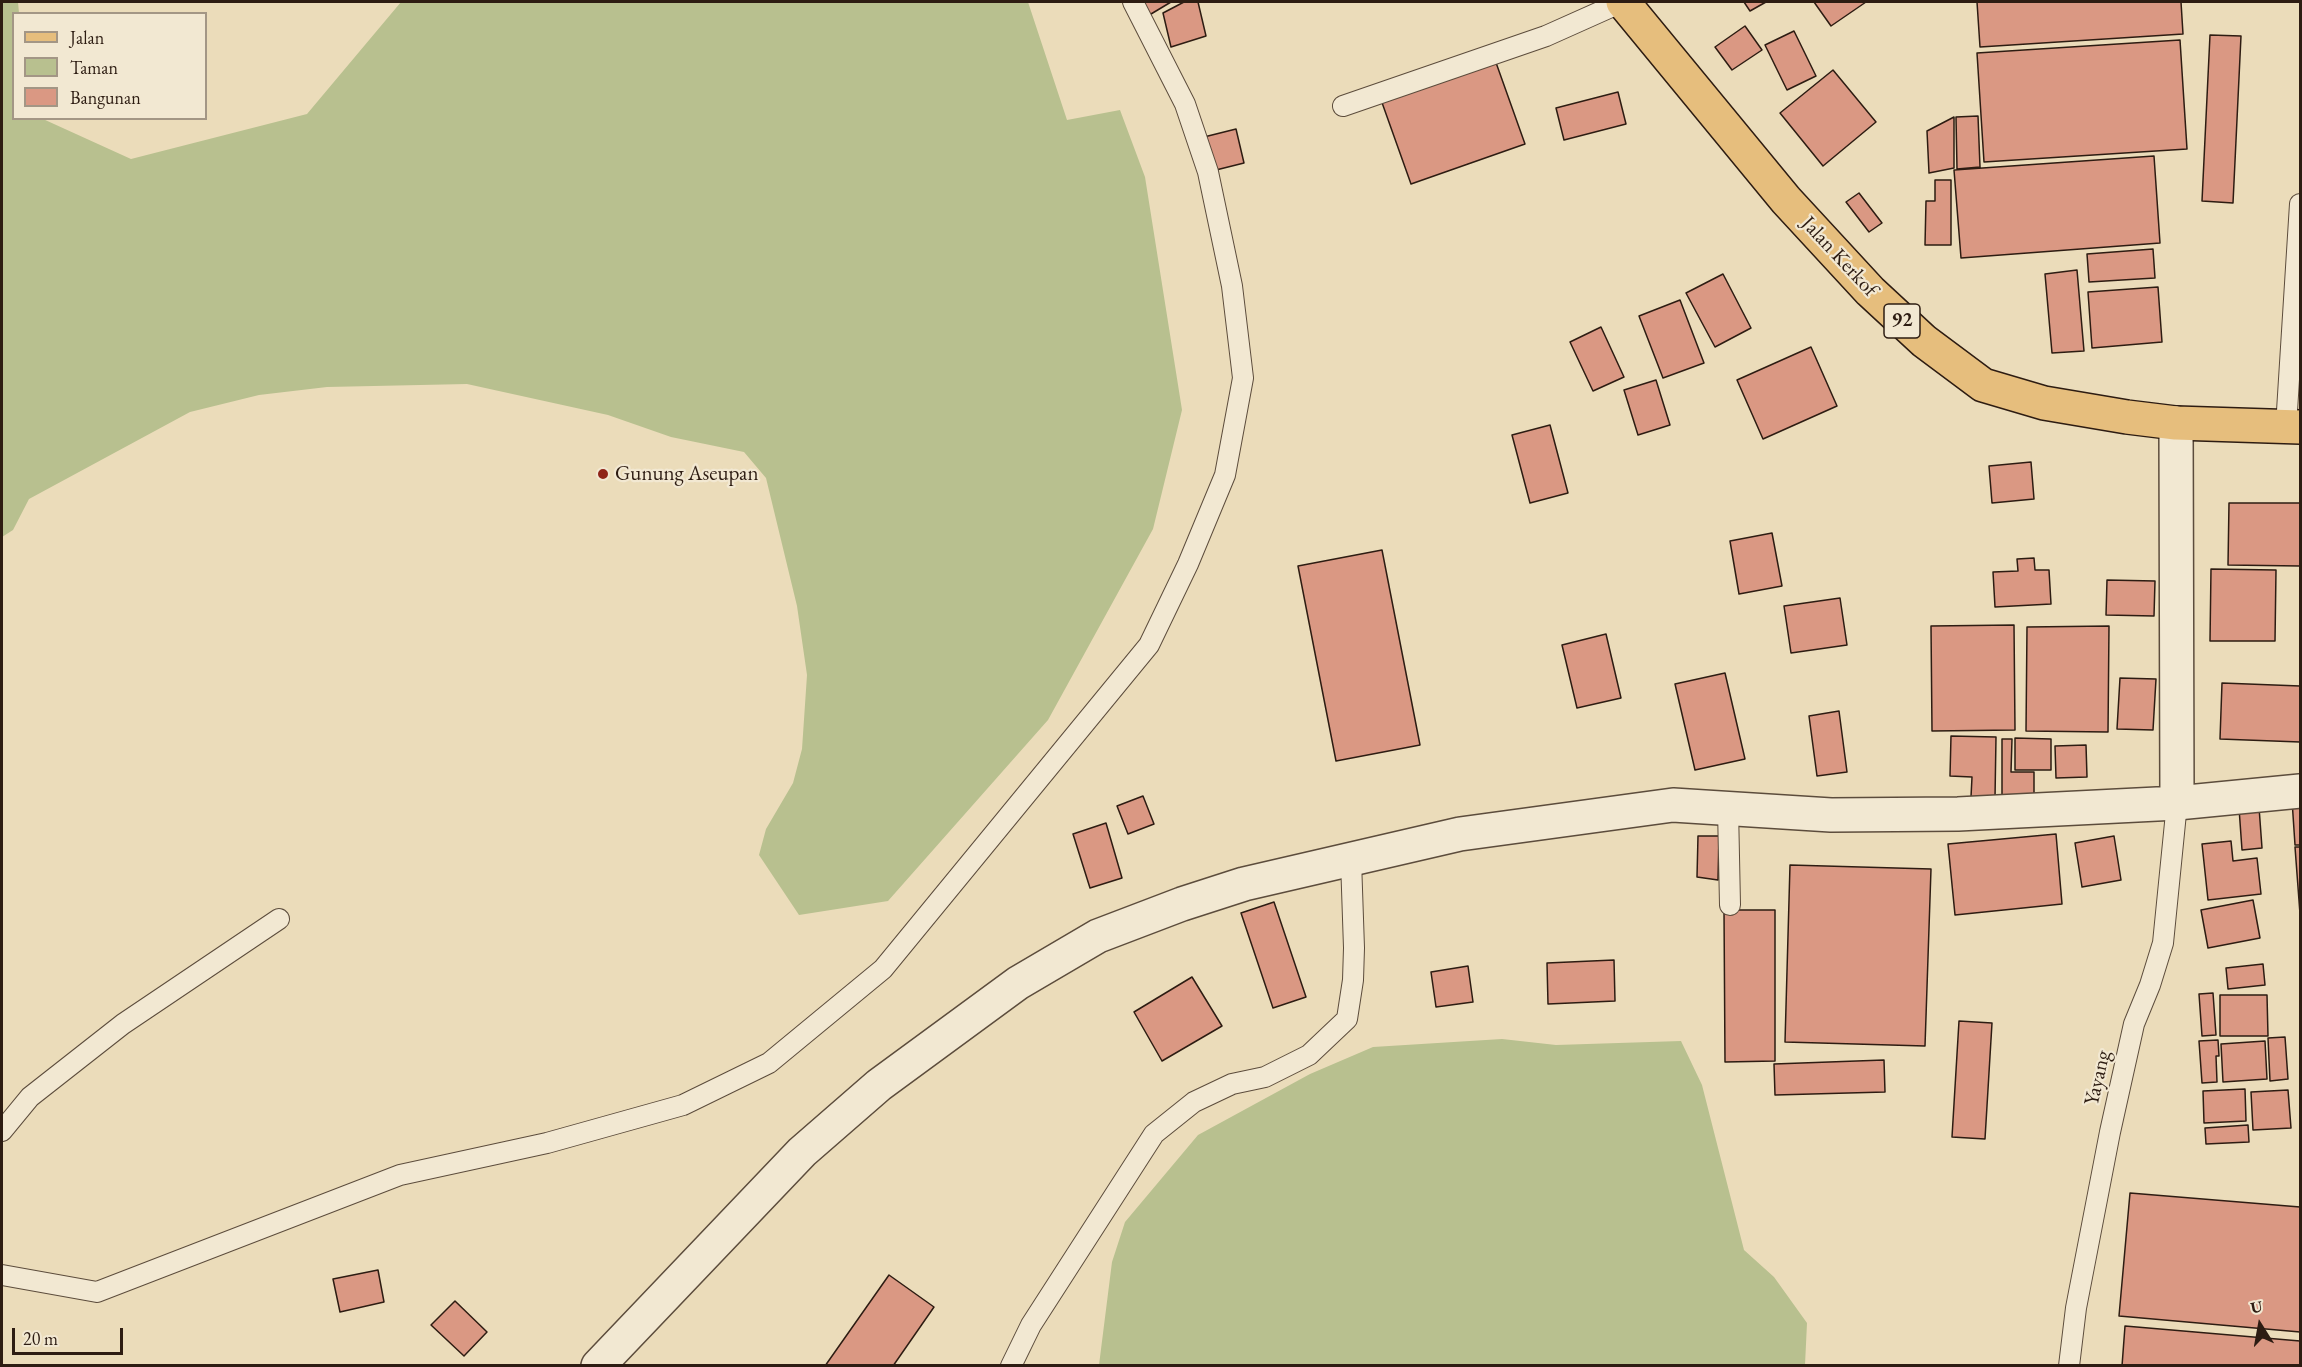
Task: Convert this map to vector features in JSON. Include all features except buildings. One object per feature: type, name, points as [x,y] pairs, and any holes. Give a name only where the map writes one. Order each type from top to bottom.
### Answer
[{"type":"main road","name":"Jalan Kerkof","points":[[1623,2],[1786,200],[1870,291],[1924,341],[1983,385],[2044,403],[2176,423],[2294,427]]},
{"type":"street","points":[[2176,423],[2177,803]]},
{"type":"street","points":[[598,1365],[802,1152],[879,1085],[1018,983],[1098,936],[1182,904],[1244,884],[1460,834],[1673,805],[1831,815],[1946,814],[2177,803],[2301,791]]},
{"type":"lane","points":[[2,1275],[97,1292],[400,1175],[547,1143],[683,1105],[770,1063],[883,969],[1149,645],[1188,564],[1225,475],[1243,378],[1232,286],[1208,172],[1185,104],[1133,2]]},
{"type":"lane","points":[[1343,106],[1546,36],[1623,2]]},
{"type":"lane","points":[[2294,427],[2301,204]]},
{"type":"lane","name":"Yayang","points":[[2069,1365],[2076,1308],[2134,1024],[2150,985],[2163,943],[2177,803]]},
{"type":"lane","points":[[1728,808],[1730,905]]},
{"type":"lane","points":[[1011,1365],[1031,1325],[1154,1134],[1194,1102],[1232,1084],[1265,1077],[1309,1054],[1347,1019],[1353,980],[1354,948],[1351,860]]},
{"type":"lane","points":[[2,1131],[30,1097],[123,1024],[279,919]]},
{"type":"green space","points":[[2,2],[18,2],[19,12],[12,12],[12,120],[45,120],[131,159],[307,114],[401,2],[1028,2],[1067,120],[1120,110],[1145,177],[1182,410],[1153,529],[1048,720],[888,901],[799,915],[759,855],[766,829],[793,783],[802,749],[807,675],[797,606],[766,478],[744,452],[671,437],[608,415],[467,384],[327,387],[259,395],[190,412],[29,499],[13,530],[2,537]]},
{"type":"green space","points":[[1502,1039],[1556,1045],[1681,1041],[1702,1085],[1744,1250],[1774,1277],[1807,1323],[1805,1365],[1099,1365],[1112,1262],[1125,1222],[1198,1135],[1310,1074],[1373,1047]]},
{"type":"place","name":"Gunung Aseupan","points":[[603,474]]}]
